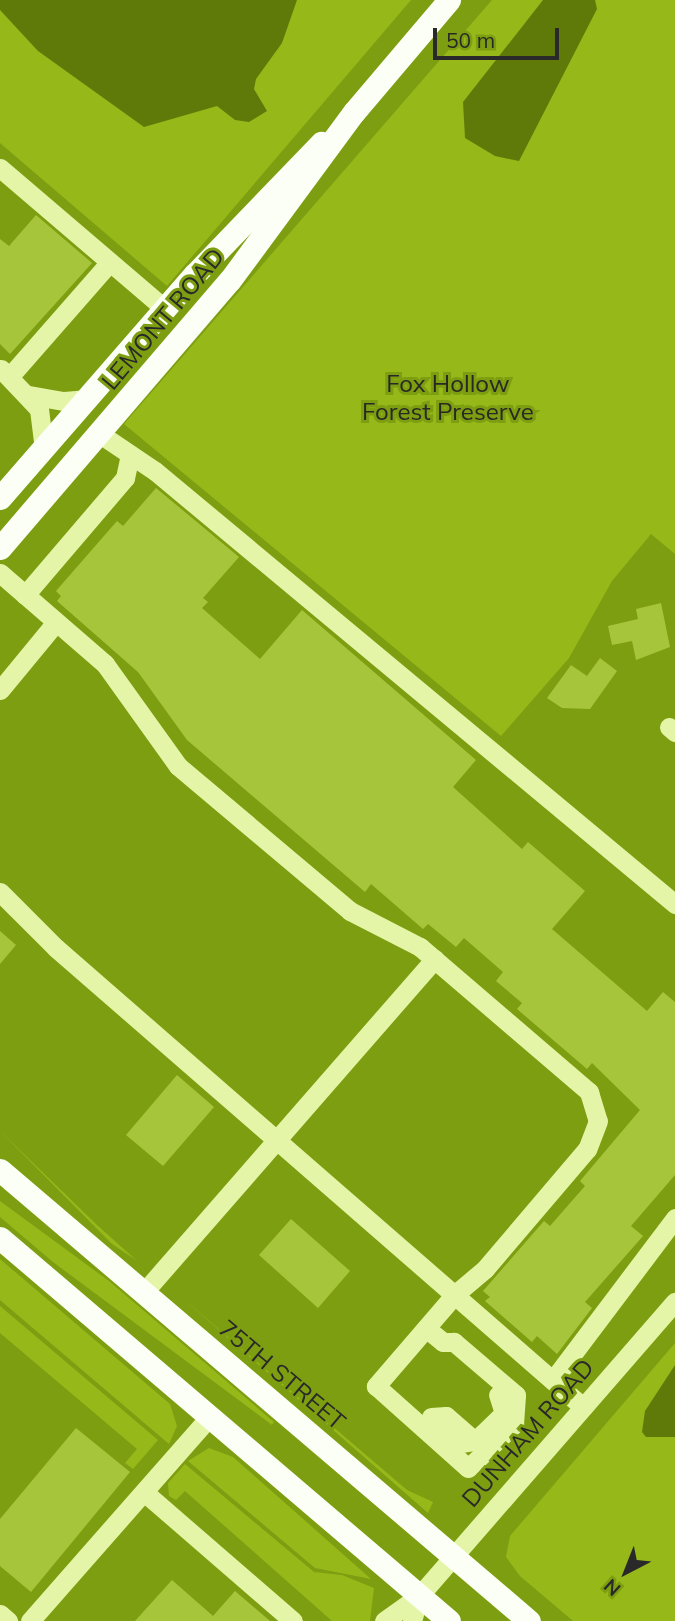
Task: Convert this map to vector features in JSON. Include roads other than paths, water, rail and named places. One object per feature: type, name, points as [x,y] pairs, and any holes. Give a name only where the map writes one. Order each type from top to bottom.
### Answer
[{"type":"main road","name":"LEMONT ROAD","points":[[0,548],[100,435],[290,204],[354,112],[449,0]]},
{"type":"main road","name":"LEMONT ROAD","points":[[0,498],[275,186],[354,112]]},
{"type":"main road","name":"75TH STREET","points":[[0,1170],[529,1621]]},
{"type":"main road","points":[[0,1238],[449,1621]]},
{"type":"street","points":[[0,168],[165,309]]},
{"type":"street","points":[[44,447],[39,409],[29,395],[5,372],[109,263]]},
{"type":"street","points":[[29,395],[85,400]]},
{"type":"street","points":[[100,435],[130,456],[675,904]]},
{"type":"street","points":[[25,595],[125,478],[130,456]]},
{"type":"street","points":[[0,573],[105,664],[178,766],[350,911],[420,947],[579,1080],[593,1099],[598,1121],[587,1149],[485,1269],[456,1293],[376,1386],[468,1468],[514,1424],[516,1395],[454,1342],[443,1342]]},
{"type":"street","points":[[0,690],[56,622]]},
{"type":"street","points":[[0,892],[52,944],[456,1293],[583,1407]]},
{"type":"street","points":[[144,1292],[434,959]]},
{"type":"street","points":[[553,1380],[675,1218]]},
{"type":"street","name":"DUNHAM ROAD","points":[[419,1596],[675,1302]]},
{"type":"street","points":[[404,1410],[419,1407],[455,1444],[475,1441],[504,1413],[503,1399],[426,1328]]},
{"type":"street","points":[[30,1621],[209,1417]]},
{"type":"street","points":[[144,1492],[293,1621]]},
{"type":"street","points":[[384,1621],[419,1596]]},
{"type":"street","points":[[412,1621],[419,1596]]},
{"type":"street","points":[[0,1614],[8,1621]]},
{"type":"park label","name":"Fox Hollow Forest Preserve","points":[[448,398]]}]
